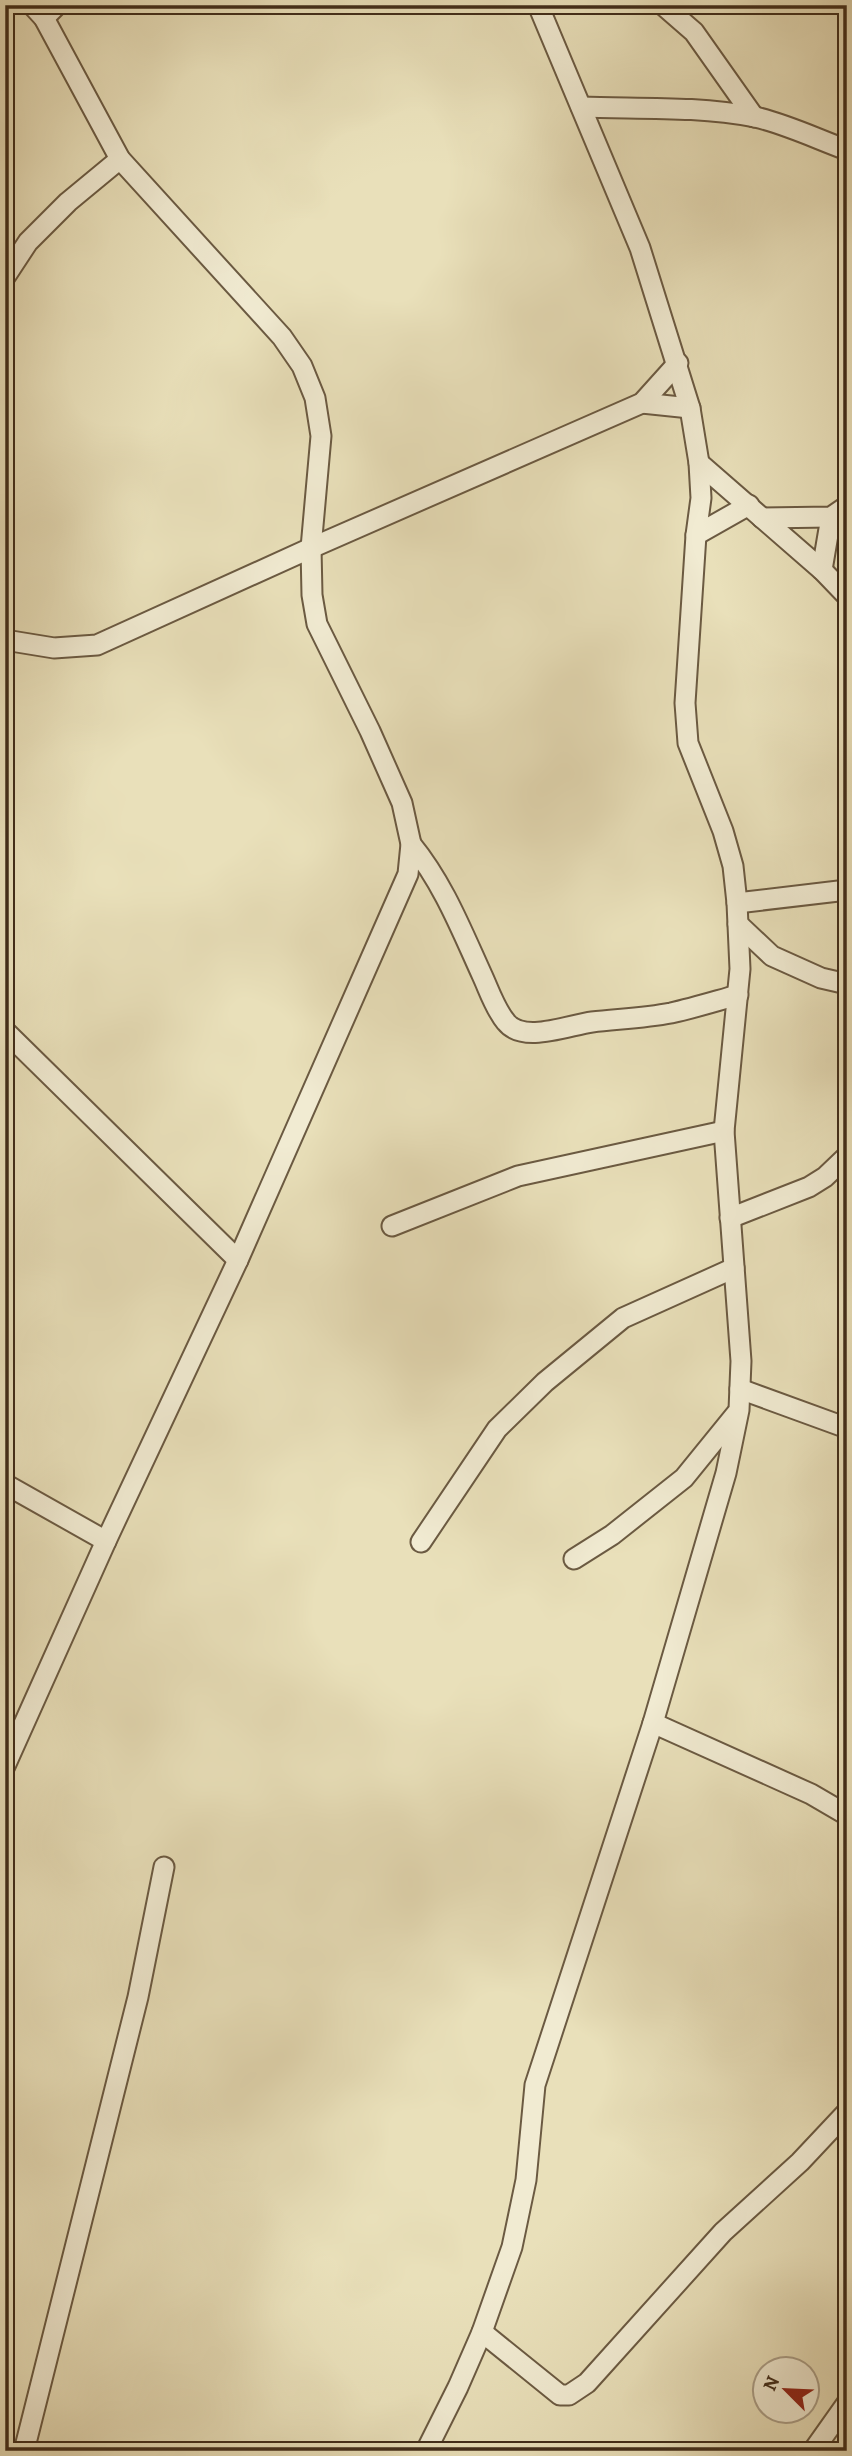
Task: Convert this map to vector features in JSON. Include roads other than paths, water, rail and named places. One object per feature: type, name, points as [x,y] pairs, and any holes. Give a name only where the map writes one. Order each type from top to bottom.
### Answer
[{"type":"street","points":[[426,2451],[482,2332],[512,2247],[526,2180],[535,2085],[653,1723],[726,1473],[739,1410],[740,1389],[741,1361],[724,1130],[740,969],[737,903],[733,866],[723,831],[688,743],[685,703],[696,535],[701,498],[699,463],[690,408],[678,363],[640,248],[538,5]]},
{"type":"street","points":[[663,5],[694,32],[754,117]]},
{"type":"street","points":[[5,1766],[106,1541],[238,1260],[408,874],[411,844],[402,803],[317,624],[312,595],[311,548],[321,436],[315,398],[302,366],[282,337],[120,159],[44,10]]},
{"type":"street","points":[[581,107],[707,110],[754,117],[847,150]]},
{"type":"street","points":[[5,277],[28,242],[68,202],[120,159]]},
{"type":"street","points":[[5,640],[54,648],[97,645],[642,403],[678,363]]},
{"type":"street","points":[[642,403],[690,408]]},
{"type":"street","points":[[699,463],[822,570],[847,596]]},
{"type":"street","points":[[696,535],[755,511],[839,512],[822,570]]},
{"type":"street","points":[[411,844],[438,880],[495,1003],[506,1023],[514,1029],[547,1032],[590,1022],[673,1012],[738,995]]},
{"type":"street","points":[[737,903],[847,890]]},
{"type":"street","points":[[738,924],[772,956],[821,978],[847,984]]},
{"type":"street","points":[[740,969],[772,956]]},
{"type":"street","points":[[5,1031],[238,1260]]},
{"type":"street","points":[[392,1226],[517,1176],[724,1130]]},
{"type":"street","points":[[730,1218],[809,1187],[825,1177],[847,1156]]},
{"type":"street","points":[[421,1542],[497,1429],[545,1382],[623,1318],[733,1268]]},
{"type":"street","points":[[740,1389],[847,1429]]},
{"type":"street","points":[[574,1559],[612,1535],[684,1478],[739,1410]]},
{"type":"street","points":[[5,1484],[106,1541]]},
{"type":"street","points":[[653,1723],[811,1794],[847,1815]]},
{"type":"street","points":[[24,2451],[138,1997],[164,1867]]},
{"type":"street","points":[[482,2332],[560,2395],[569,2395],[587,2383],[723,2232],[800,2162],[847,2112]]},
{"type":"street","points":[[813,2451],[847,2403]]}]
